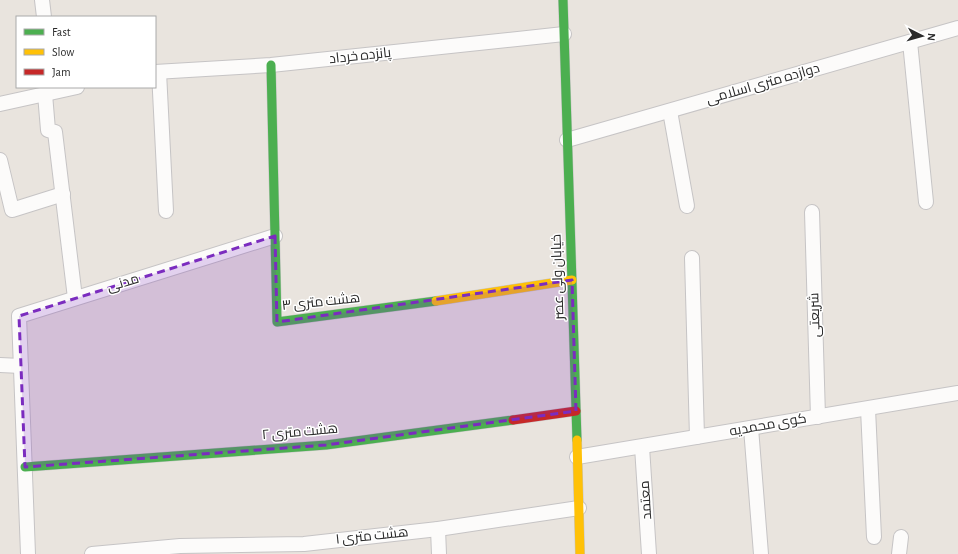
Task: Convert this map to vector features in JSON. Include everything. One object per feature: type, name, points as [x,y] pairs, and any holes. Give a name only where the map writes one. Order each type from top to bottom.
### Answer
[{"type":"street","points":[[42,0],[44,16]]},
{"type":"street","name":"خیابان ولی عصر","points":[[563,0],[580,554]]},
{"type":"street","name":"دوازده متری اسلامی","points":[[567,140],[958,28]]},
{"type":"street","name":"پانزده خرداد","points":[[157,72],[271,65],[564,34]]},
{"type":"street","points":[[910,42],[926,202]]},
{"type":"street","name":"هشت متری ۳","points":[[271,65],[277,322],[395,307],[572,280]]},
{"type":"street","points":[[157,72],[166,211]]},
{"type":"street","points":[[0,104],[51,91],[70,88]]},
{"type":"street","points":[[51,91],[48,130],[55,132],[75,298]]},
{"type":"street","points":[[670,111],[687,206]]},
{"type":"street","points":[[0,160],[12,210],[63,194]]},
{"type":"street","name":"شریعتی","points":[[812,212],[818,417]]},
{"type":"street","name":"مدنی","points":[[28,554],[19,316],[275,236]]},
{"type":"street","points":[[692,258],[697,437]]},
{"type":"street","points":[[0,365],[21,366]]},
{"type":"street","name":"کوی محمدیه","points":[[578,457],[958,393]]},
{"type":"street","points":[[868,409],[874,537]]},
{"type":"street","name":"هشت متری ۲","points":[[25,467],[326,445],[576,411]]},
{"type":"street","points":[[751,428],[761,554]]},
{"type":"street","name":"معتمد","points":[[642,446],[649,554]]},
{"type":"street","name":"هشت متری ۱","points":[[92,554],[180,550],[304,549],[579,508]]},
{"type":"street","points":[[438,529],[439,554]]},
{"type":"street","points":[[899,554],[901,536]]},
{"type":"highlighted area","points":[[275,236],[277,322],[572,280],[576,411],[326,445],[25,467],[19,316]]},
{"type":"traffic: fast","points":[[563,0],[577,440]]},
{"type":"traffic: fast","points":[[271,65],[277,322],[436,301]]},
{"type":"traffic: fast","points":[[25,467],[326,445],[513,420]]},
{"type":"traffic: slow","points":[[436,301],[572,280]]},
{"type":"traffic: slow","points":[[577,440],[580,554]]},
{"type":"traffic: jam","points":[[513,420],[576,411]]}]
